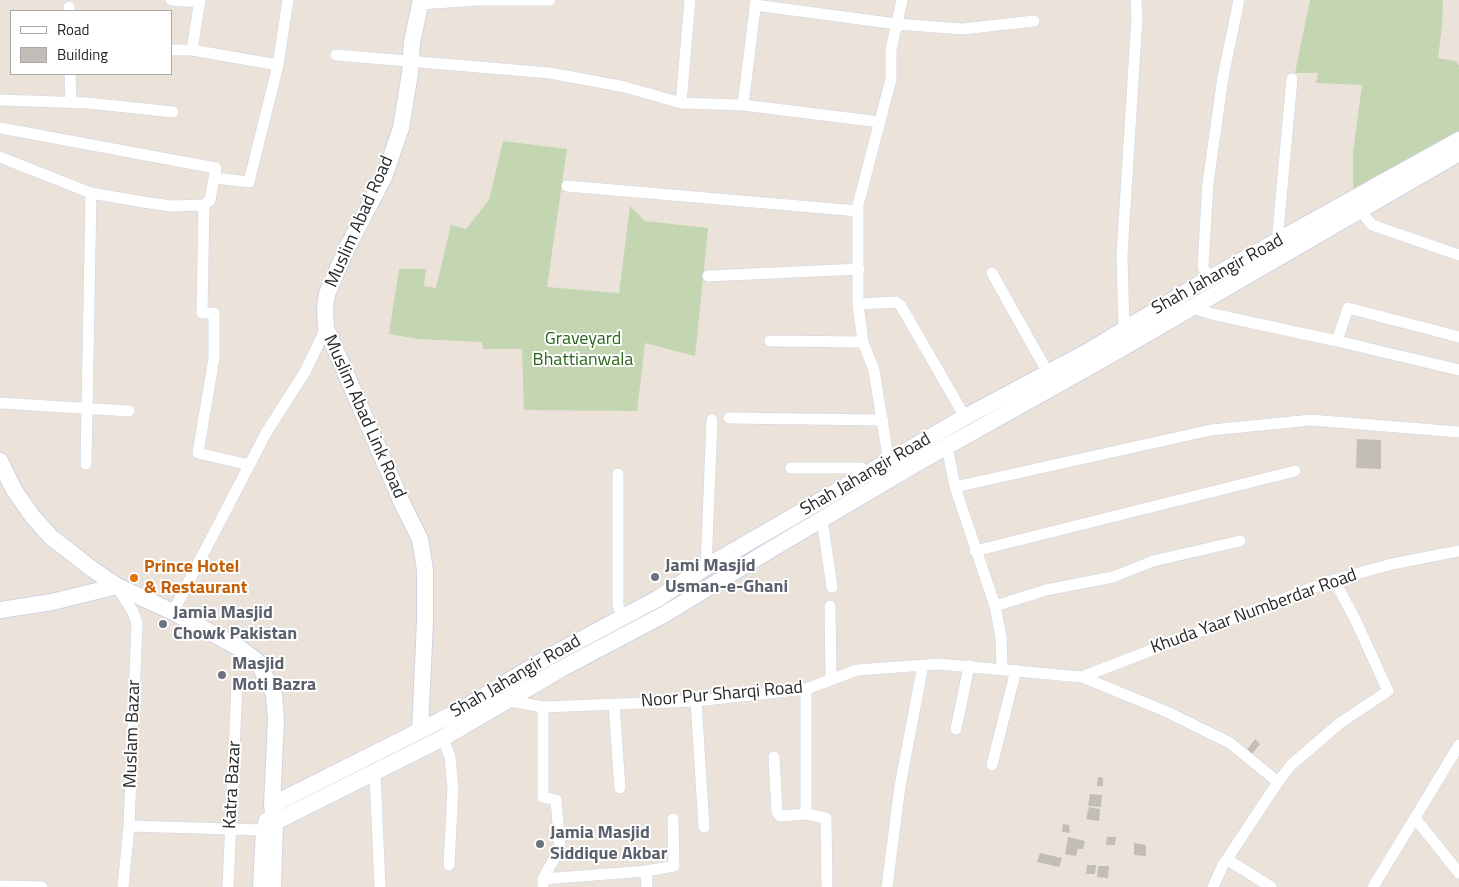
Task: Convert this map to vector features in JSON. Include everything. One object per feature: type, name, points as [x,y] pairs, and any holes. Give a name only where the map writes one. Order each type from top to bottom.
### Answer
[{"type":"street","points":[[171,0],[199,1],[192,50]]},
{"type":"street","points":[[215,178],[248,182],[278,65],[288,0]]},
{"type":"street","points":[[421,2],[550,0]]},
{"type":"street","points":[[681,103],[690,0]]},
{"type":"street","points":[[889,463],[874,370],[863,342],[858,304],[858,205],[891,79],[891,50],[902,0]]},
{"type":"street","points":[[1124,328],[1122,255],[1137,17],[1136,0]]},
{"type":"street","points":[[1208,280],[1203,266],[1208,183],[1222,77],[1239,0]]},
{"type":"street","name":"Muslim Abad Road","points":[[326,328],[325,308],[328,294],[346,250],[384,177],[400,128],[411,61],[412,42],[421,2]]},
{"type":"street","points":[[743,105],[755,2],[897,24],[962,29],[1034,21]]},
{"type":"street","points":[[172,50],[192,50],[278,65]]},
{"type":"street","points":[[336,55],[550,73],[625,87],[681,103],[743,105],[880,122]]},
{"type":"street","points":[[70,75],[71,102]]},
{"type":"street","points":[[1276,242],[1292,79]]},
{"type":"street","points":[[0,100],[71,102],[173,112]]},
{"type":"street","points":[[0,128],[216,168],[210,200],[204,205],[171,206],[149,204],[92,193],[0,157]]},
{"type":"street","name":"Shah Jahangir Road","points":[[272,805],[420,731],[552,655],[657,599],[706,567],[868,473],[889,463],[965,417],[1087,352],[1124,328],[1208,280],[1459,140]]},
{"type":"street","name":"Shah Jahangir Road","points":[[269,826],[443,738],[561,670],[665,614],[947,446],[1105,358],[1459,153]]},
{"type":"street","points":[[567,186],[858,211]]},
{"type":"street","points":[[86,464],[92,193]]},
{"type":"street","points":[[204,205],[202,313],[214,313],[214,358],[198,453],[249,465]]},
{"type":"street","points":[[1360,210],[1372,225],[1459,254]]},
{"type":"street","points":[[708,276],[859,269]]},
{"type":"street","points":[[992,273],[1048,373]]},
{"type":"street","points":[[858,304],[896,302],[901,306],[965,417]]},
{"type":"street","points":[[1191,307],[1212,314],[1338,341],[1459,370]]},
{"type":"street","points":[[1338,341],[1348,308],[1459,337]]},
{"type":"street","name":"Muslim Abad Link Road","points":[[173,612],[266,433],[305,372],[326,328]]},
{"type":"street","name":"Muslim Abad Link Road","points":[[326,328],[403,505],[420,539],[426,570],[426,621],[420,731]]},
{"type":"street","points":[[770,341],[863,342]]},
{"type":"street","points":[[0,403],[129,411]]},
{"type":"street","points":[[729,418],[883,420]]},
{"type":"street","points":[[706,567],[712,420]]},
{"type":"street","points":[[955,487],[1210,430],[1311,420],[1459,432]]},
{"type":"street","points":[[947,446],[955,487],[995,606],[1001,638],[1002,669]]},
{"type":"street","points":[[0,461],[14,490],[33,517],[58,542],[92,570],[117,586],[173,612],[241,649],[258,662],[274,694],[276,720],[272,805],[261,887]]},
{"type":"street","points":[[791,468],[861,468],[868,473]]},
{"type":"street","points":[[975,551],[1295,472]]},
{"type":"street","points":[[618,474],[618,606],[623,617]]},
{"type":"street","points":[[822,519],[832,587]]},
{"type":"street","points":[[995,606],[1046,590],[1113,577],[1153,561],[1240,541]]},
{"type":"street","name":"Khuda Yaar Numberdar Road","points":[[1082,677],[1334,580],[1392,564],[1459,551]]},
{"type":"street","points":[[1213,887],[1223,865],[1291,765],[1340,723],[1388,691],[1355,619],[1334,580]]},
{"type":"street","points":[[0,610],[52,602],[117,586]]},
{"type":"street","name":"Muslam Bazar","points":[[117,586],[133,612],[137,623],[129,826],[123,887]]},
{"type":"street","points":[[830,606],[832,680]]},
{"type":"street","name":"Noor Pur Sharqi Road","points":[[509,700],[543,707],[696,701],[806,689],[856,670],[939,664],[1082,677]]},
{"type":"street","points":[[887,887],[900,786],[923,665]]},
{"type":"street","points":[[956,729],[969,666]]},
{"type":"street","points":[[992,765],[1016,670]]},
{"type":"street","points":[[1082,677],[1165,711],[1230,744],[1278,782]]},
{"type":"street","name":"Katra Bazar","points":[[228,887],[237,684]]},
{"type":"street","points":[[498,687],[509,700]]},
{"type":"street","points":[[806,689],[806,814]]},
{"type":"street","points":[[696,701],[704,827]]},
{"type":"street","points":[[614,704],[620,788]]},
{"type":"street","points":[[543,707],[543,797],[556,800],[560,848],[543,883]]},
{"type":"street","points":[[443,738],[450,757],[453,788],[449,865]]},
{"type":"street","points":[[1373,887],[1459,744]]},
{"type":"street","points":[[774,757],[778,812],[780,816],[806,814],[826,818],[827,887]]},
{"type":"street","points":[[376,773],[380,887]]},
{"type":"street","points":[[1415,818],[1459,873]]},
{"type":"street","points":[[543,883],[674,866],[673,819]]},
{"type":"street","points":[[129,826],[231,830],[269,826]]},
{"type":"street","points":[[269,826],[273,887]]},
{"type":"street","points":[[1228,860],[1271,887]]},
{"type":"street","points":[[646,871],[647,887]]},
{"type":"street","points":[[0,886],[42,887]]},
{"type":"green space","points":[[1310,0],[1443,0],[1438,58],[1456,61],[1459,66],[1459,131],[1353,189],[1353,153],[1362,85],[1316,83],[1318,73],[1295,73]]},
{"type":"green space","name":"Graveyard Bhattianwala","points":[[503,141],[567,149],[547,287],[619,293],[630,206],[645,221],[708,228],[695,356],[645,343],[637,411],[524,410],[522,349],[483,349],[482,342],[418,339],[389,334],[399,269],[426,269],[424,286],[436,288],[451,225],[466,229],[489,200]]},
{"type":"building","points":[[1357,439],[1381,440],[1381,469],[1356,468]]},
{"type":"building","points":[[1255,739],[1260,744],[1252,754],[1247,750]]},
{"type":"building","points":[[1098,777],[1103,778],[1103,786],[1097,786]]},
{"type":"building","points":[[1090,794],[1102,795],[1101,807],[1088,806]]},
{"type":"building","points":[[1089,807],[1100,809],[1099,821],[1086,819]]},
{"type":"building","points":[[1063,824],[1069,825],[1070,833],[1062,832]]},
{"type":"building","points":[[1068,837],[1085,841],[1083,849],[1078,849],[1076,856],[1065,854]]},
{"type":"building","points":[[1107,837],[1116,837],[1115,845],[1106,845]]},
{"type":"building","points":[[1134,843],[1146,845],[1146,856],[1134,855]]},
{"type":"building","points":[[1040,853],[1062,858],[1059,867],[1037,862]]},
{"type":"building","points":[[1087,865],[1096,865],[1095,874],[1086,874]]},
{"type":"building","points":[[1098,866],[1109,866],[1108,878],[1097,877]]},
{"type":"place","name":"Jami Masjid Usman-e-Ghani","points":[[655,577]]},
{"type":"place","name":"Prince Hotel & Restaurant","points":[[134,578]]},
{"type":"place","name":"Jamia Masjid Chowk Pakistan","points":[[163,624]]},
{"type":"place","name":"Masjid Moti Bazra","points":[[222,675]]},
{"type":"place","name":"Jamia Masjid Siddique Akbar","points":[[540,844]]}]
